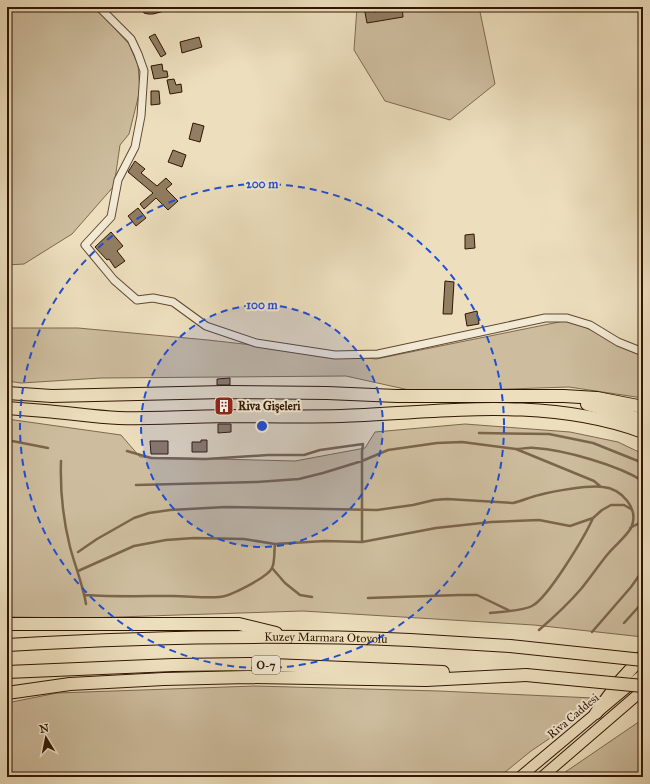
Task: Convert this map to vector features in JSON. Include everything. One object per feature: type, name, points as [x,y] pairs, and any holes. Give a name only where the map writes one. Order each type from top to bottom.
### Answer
[{"type":"highway","points":[[7,393],[52,396],[231,392],[591,398],[618,401],[643,407]]},
{"type":"highway","points":[[474,396],[566,400],[594,405],[643,420]]},
{"type":"highway","points":[[7,408],[91,417],[120,418],[334,416],[416,411],[525,410],[570,414],[603,420],[643,432]]},
{"type":"highway","points":[[7,414],[46,411]]},
{"type":"highway","points":[[570,414],[643,439]]},
{"type":"highway","points":[[7,624],[239,624],[299,638]]},
{"type":"highway","name":"Kuzey Marmara Otoyolu","points":[[7,645],[158,639],[299,638],[409,640],[510,646],[643,660]]},
{"type":"highway","points":[[596,713],[620,681],[643,656]]},
{"type":"highway","name":"O-7","points":[[7,672],[165,665],[250,664],[526,676],[643,686]]},
{"type":"highway","points":[[7,693],[70,684],[164,679],[248,677],[426,680],[526,676]]},
{"type":"main road","name":"Riva Caddesi","points":[[520,777],[643,674]]},
{"type":"main road","points":[[542,777],[643,690]]},
{"type":"street","points":[[100,7],[131,39],[144,72],[141,116],[135,146],[118,180],[111,217],[84,245],[114,280],[137,300],[153,298],[173,302],[206,326],[256,343],[335,355],[378,354],[545,318],[567,318],[590,325],[618,342],[643,352]]},
{"type":"shaded area","points":[[7,7],[95,7],[129,44],[138,65],[140,90],[129,134],[120,145],[114,186],[72,234],[24,264],[7,265]]},
{"type":"shaded area","points":[[357,7],[479,7],[495,84],[450,120],[385,101],[354,50]]},
{"type":"shaded area","points":[[569,320],[643,354],[643,398],[569,387],[418,392],[346,376],[101,378],[21,383],[7,381],[7,328],[78,328],[208,340],[376,359]]},
{"type":"shaded area","points":[[7,419],[121,435],[140,457],[295,461],[365,448],[375,432],[465,424],[570,432],[618,442],[643,454],[643,637],[534,625],[303,611],[86,618],[7,617]]},
{"type":"shaded area","points":[[255,686],[439,691],[593,698],[568,726],[531,751],[499,777],[7,777],[7,703],[57,693]]},
{"type":"shaded area","points":[[643,719],[643,777],[558,777]]},
{"type":"building","points":[[140,7],[172,7],[172,9],[148,14],[144,13]]},
{"type":"building","points":[[364,7],[373,7],[374,12],[402,7],[403,17],[367,23]]},
{"type":"building","points":[[155,34],[166,54],[161,57],[149,37]]},
{"type":"building","points":[[199,37],[202,47],[182,53],[180,42]]},
{"type":"building","points":[[162,64],[163,71],[167,71],[168,77],[154,79],[151,66]]},
{"type":"building","points":[[174,79],[176,85],[181,84],[182,92],[170,94],[167,80]]},
{"type":"building","points":[[151,91],[159,91],[160,104],[151,105]]},
{"type":"building","points":[[193,123],[204,126],[200,142],[189,139]]},
{"type":"building","points":[[173,150],[186,155],[182,167],[168,162]]},
{"type":"building","points":[[135,161],[145,169],[141,173],[157,186],[166,178],[172,184],[166,189],[178,201],[168,210],[156,198],[144,209],[140,204],[153,193],[128,172]]},
{"type":"building","points":[[138,208],[146,218],[136,226],[128,216]]},
{"type":"building","points":[[111,232],[123,246],[117,251],[125,261],[115,268],[109,259],[107,260],[95,247]]},
{"type":"building","points":[[474,234],[475,248],[465,249],[465,235]]},
{"type":"building","points":[[445,281],[454,282],[452,314],[443,314]]},
{"type":"building","points":[[477,311],[479,324],[467,326],[465,314]]},
{"type":"building","points":[[230,378],[230,385],[217,385],[217,379]]},
{"type":"building","points":[[218,400],[230,400],[230,409],[218,409]]},
{"type":"building","points":[[218,424],[231,424],[231,432],[218,433]]},
{"type":"building","points":[[201,440],[207,440],[207,452],[192,452],[192,442],[201,442]]},
{"type":"building","points":[[150,441],[168,441],[168,454],[151,454]]},
{"type":"waterway","points":[[479,433],[549,434],[593,443],[643,463]]},
{"type":"waterway","points":[[7,440],[48,448]]},
{"type":"waterway","points":[[136,485],[257,482],[299,479],[362,461],[388,450],[437,443],[462,442],[516,449],[594,481],[600,486]]},
{"type":"waterway","points":[[127,451],[151,458],[206,459],[268,455],[304,455],[320,450],[363,444],[362,542]]},
{"type":"waterway","points":[[516,449],[547,449],[576,455],[619,469],[643,481]]},
{"type":"waterway","points":[[61,461],[61,483],[64,515],[70,547],[86,604]]},
{"type":"waterway","points":[[78,552],[97,539],[134,518],[149,513],[170,510],[226,507],[377,510],[447,499],[513,503],[545,493],[589,487],[610,488],[616,491],[622,495],[631,507],[633,514],[631,528],[607,555],[576,595],[539,630]]},
{"type":"waterway","points":[[78,571],[134,546],[166,540],[194,538],[244,539],[275,544],[325,541],[362,542],[436,528],[491,522],[539,520],[570,526],[593,518],[602,510],[611,505],[624,505],[631,509]]},
{"type":"waterway","points":[[490,613],[528,608],[539,601],[566,566],[593,518]]},
{"type":"waterway","points":[[630,528],[643,521]]},
{"type":"waterway","points":[[85,595],[224,596],[248,586],[269,572],[274,563],[275,544]]},
{"type":"waterway","points":[[272,568],[285,583],[300,595],[312,597]]},
{"type":"waterway","points":[[592,632],[631,587],[643,570]]},
{"type":"waterway","points":[[638,577],[643,580]]},
{"type":"waterway","points":[[368,598],[477,595],[510,611]]},
{"type":"waterway","points":[[624,623],[643,602]]},
{"type":"place","name":"Riva Gişeleri","points":[[224,406]]}]
